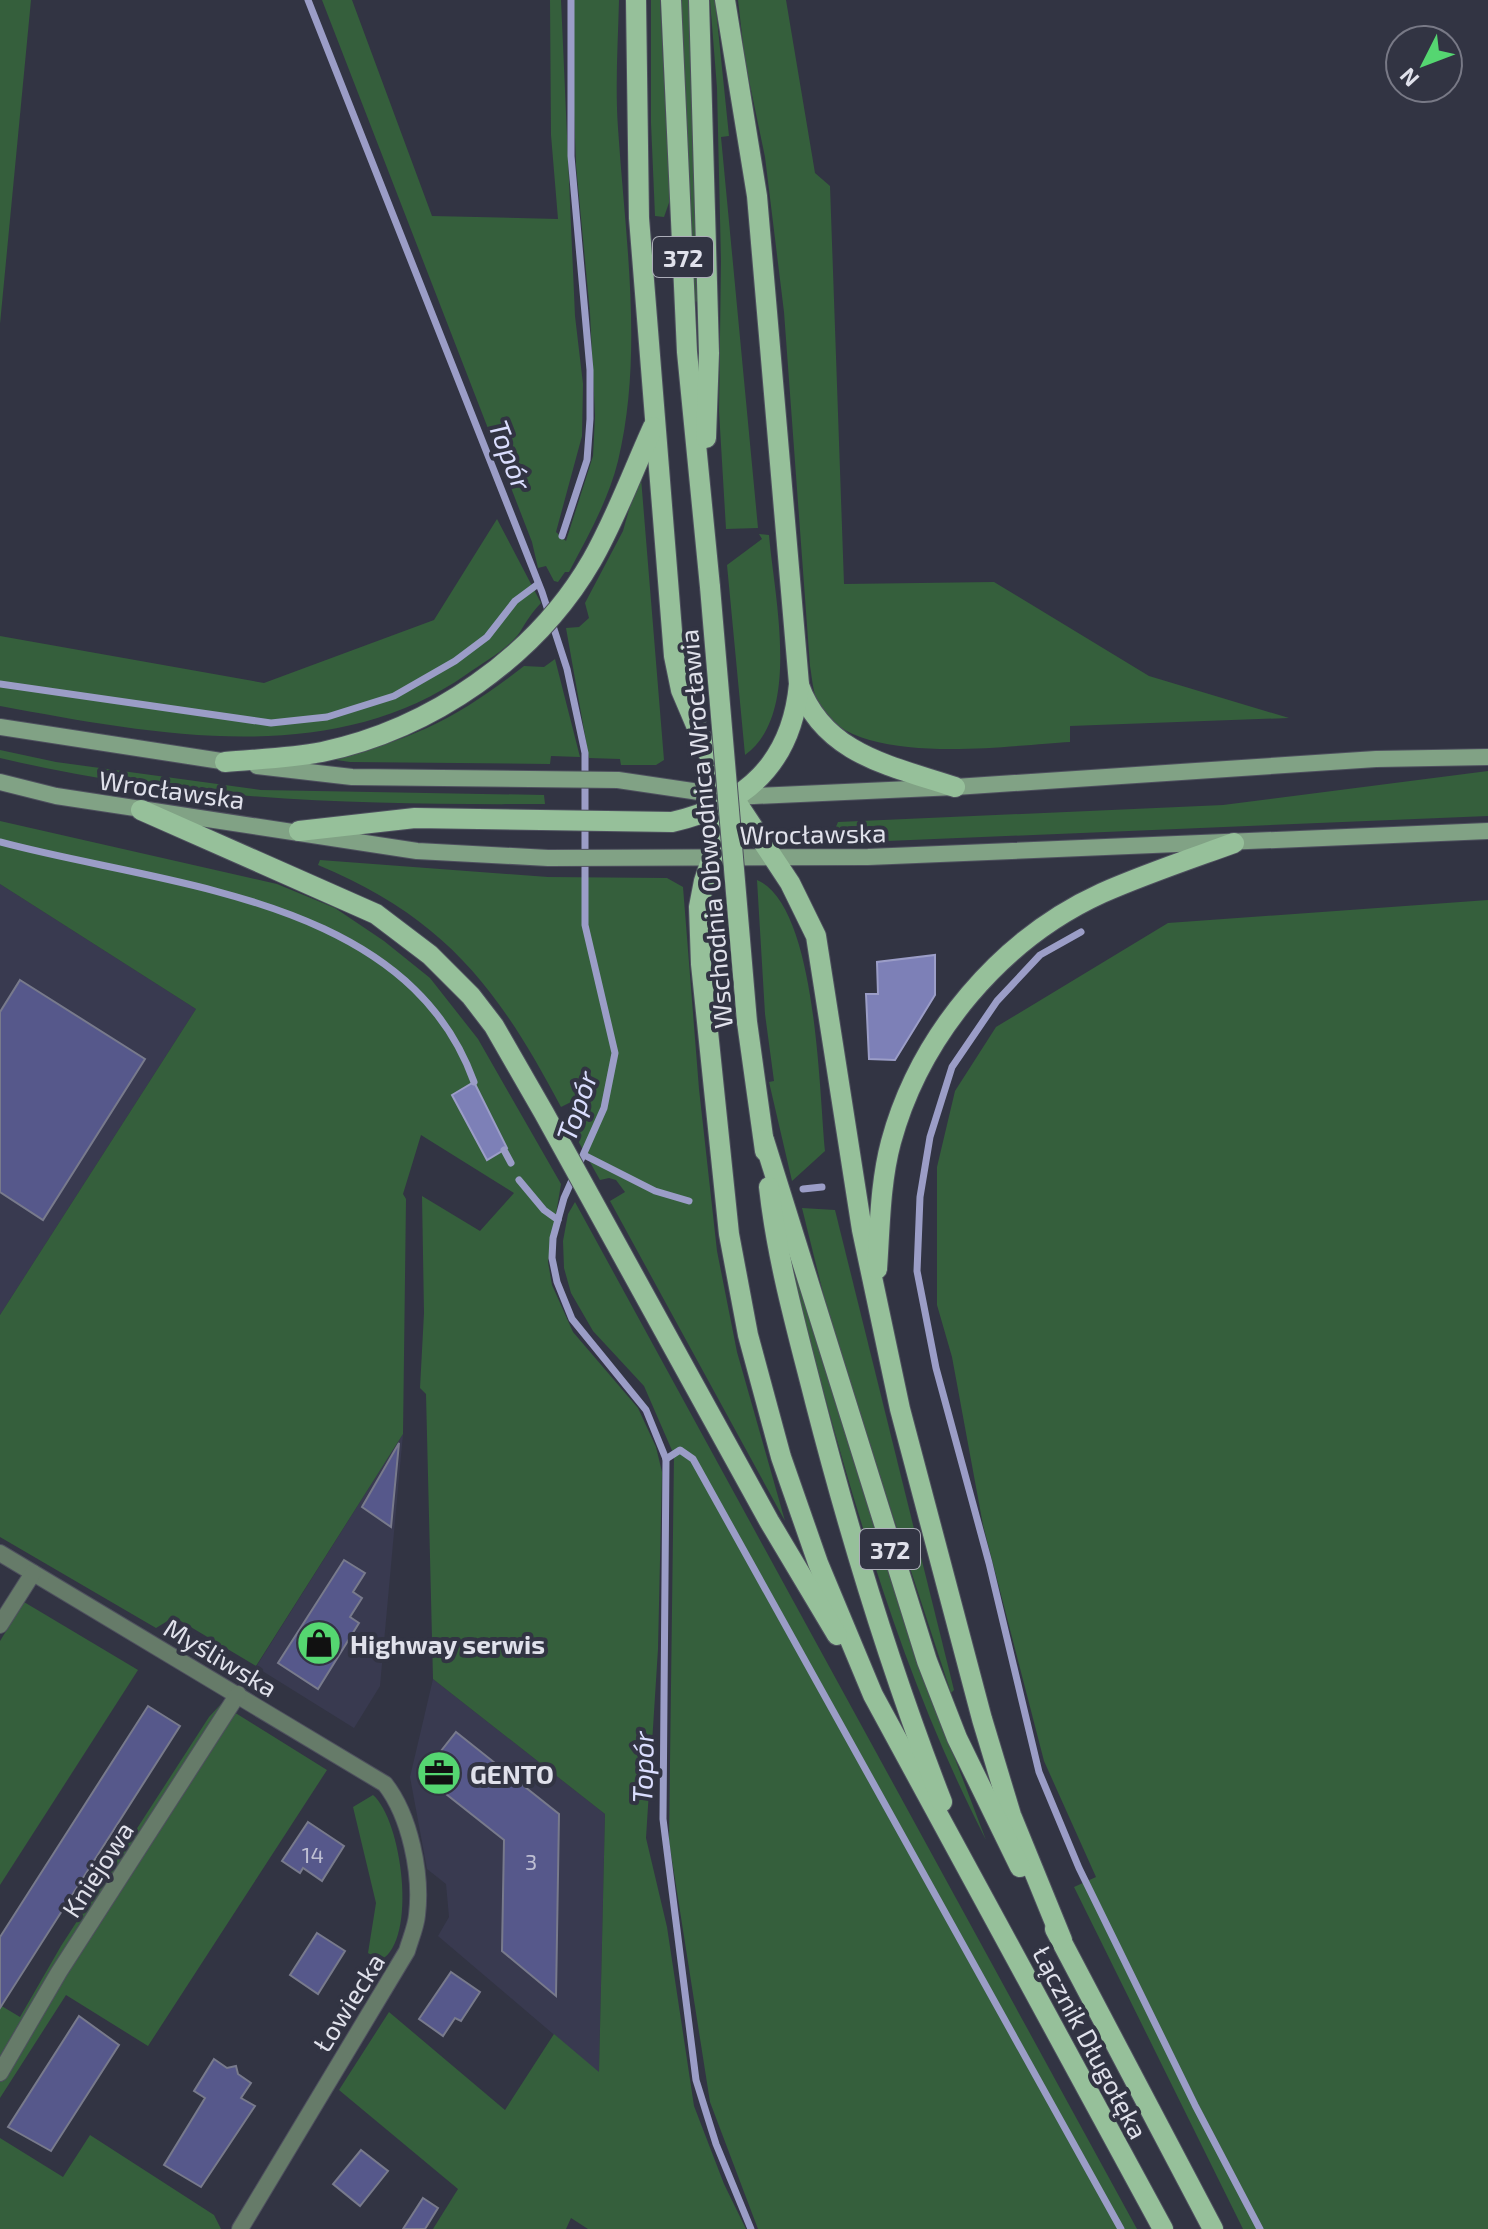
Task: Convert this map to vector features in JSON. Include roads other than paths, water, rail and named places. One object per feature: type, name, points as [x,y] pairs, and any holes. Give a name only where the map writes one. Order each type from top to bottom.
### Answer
[{"type":"main road","points":[[636,0],[639,218],[674,656],[681,690],[733,797],[805,909],[816,936],[847,1147],[900,1409],[982,1719],[1011,1815],[1062,1940]]},
{"type":"main road","name":"Wschodnia Obwodnica Wrocławia","points":[[671,0],[687,352],[747,1022],[773,1223],[833,1472],[904,1699],[975,1879]]},
{"type":"main road","name":"Wschodnia Obwodnica Wrocławia","points":[[699,0],[709,353],[703,514]]},
{"type":"main road","points":[[299,831],[415,818],[672,822],[700,815],[733,797],[758,780],[776,758],[796,713],[799,684],[759,211],[725,0]]},
{"type":"main road","points":[[225,762],[322,752],[386,731],[463,693],[503,665],[562,605],[592,559],[655,424]]},
{"type":"main road","points":[[799,684],[815,716],[855,753],[955,787]]},
{"type":"main road","name":"Wrocławska","points":[[0,727],[225,762],[352,777],[618,780],[733,797],[955,787],[1204,768],[1488,757]]},
{"type":"main road","name":"Wrocławska","points":[[0,782],[56,796],[417,851],[548,858],[774,858],[1488,831]]},
{"type":"main road","points":[[733,797],[711,859],[699,907],[701,964],[720,1170],[738,1285],[764,1395],[798,1510],[873,1695]]},
{"type":"main road","points":[[141,810],[343,896],[387,922],[430,955],[471,996],[494,1026],[544,1113],[769,1521],[873,1695],[975,1879]]},
{"type":"main road","points":[[875,1293],[883,1180],[891,1142],[906,1097],[952,1017],[1009,954],[1062,915],[1113,888],[1234,843]]},
{"type":"main road","name":"Wschodnia Obwodnica Wrocławia","points":[[764,1140],[927,1661],[995,1821],[1062,1940]]},
{"type":"main road","name":"Łącznik Długołęka","points":[[975,1879],[1163,2229]]},
{"type":"main road","name":"Łącznik Długołęka","points":[[1062,1940],[1213,2229]]},
{"type":"street","name":"Myśliwska","points":[[0,1553],[385,1784]]},
{"type":"street","points":[[0,1625],[33,1573]]},
{"type":"street","name":"Kniejowa","points":[[0,2073],[59,1972],[238,1694]]},
{"type":"street","name":"Łowiecka","points":[[240,2229],[407,1951],[417,1917],[418,1883],[397,1800],[385,1784]]},
{"type":"water","points":[[935,955],[935,995],[895,1060],[869,1059],[866,994],[878,994],[877,962]]},
{"type":"water","points":[[474,1082],[507,1148],[487,1160],[452,1095]]},
{"type":"waterway","name":"Topór","points":[[308,0],[542,592],[567,669],[585,753],[585,925],[615,1053],[604,1108],[564,1198],[553,1238],[552,1258],[557,1282],[572,1319],[646,1410],[666,1459],[663,1819],[696,2080],[716,2144],[751,2229]]},
{"type":"waterway","points":[[562,536],[587,460],[590,419],[590,370],[571,156],[571,0]]},
{"type":"waterway","points":[[0,684],[271,723],[327,717],[394,696],[455,661],[487,637],[515,601],[538,584]]},
{"type":"waterway","points":[[0,842],[204,888],[273,908],[338,935],[395,972],[441,1020],[474,1082]]},
{"type":"waterway","points":[[1081,932],[1040,955],[997,1001],[952,1067],[930,1137],[920,1197],[917,1271],[936,1368],[989,1563],[1039,1772],[1079,1868],[1195,2105],[1260,2229]]},
{"type":"waterway","points":[[504,1150],[511,1163]]},
{"type":"waterway","points":[[584,1155],[655,1191],[689,1201]]},
{"type":"waterway","points":[[519,1180],[544,1210],[558,1220]]},
{"type":"waterway","points":[[803,1189],[822,1187]]},
{"type":"waterway","points":[[666,1459],[680,1450],[693,1459],[1121,2229]]},
{"type":"place","name":"Highway serwis","points":[[319,1643]]},
{"type":"place","name":"GENTO","points":[[439,1773]]}]
